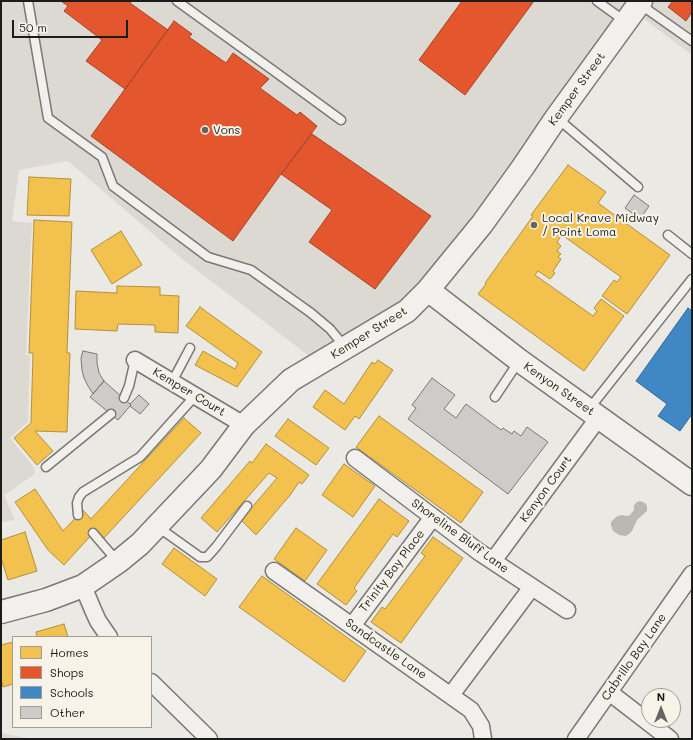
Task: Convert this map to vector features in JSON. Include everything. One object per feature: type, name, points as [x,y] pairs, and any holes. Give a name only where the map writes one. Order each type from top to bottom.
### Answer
[{"type":"street","name":"Kemper Street","points":[[1,612],[46,600],[83,586],[118,562],[140,544],[158,526],[212,469],[244,425],[291,380],[407,310],[428,290],[482,224],[640,2]]},
{"type":"street","name":"Kenyon Street","points":[[428,290],[520,361],[692,484]]},
{"type":"street","name":"Kemper Court","points":[[135,360],[244,425]]},
{"type":"street","name":"Kenyon Court","points":[[493,561],[593,413]]},
{"type":"street","name":"Shoreline Bluff Lane","points":[[355,458],[479,552],[567,610]]},
{"type":"street","name":"Trinity Bay Place","points":[[352,626],[433,517]]},
{"type":"street","name":"Sandcastle Lane","points":[[274,571],[471,710],[481,726],[483,739]]},
{"type":"street","name":"Cabrillo Bay Lane","points":[[576,739],[608,692],[687,593],[692,574]]},
{"type":"street","points":[[83,586],[98,621],[108,636]]},
{"type":"street","points":[[451,695],[532,587]]},
{"type":"street","points":[[152,683],[209,739]]},
{"type":"street","points":[[608,692],[670,739]]},
{"type":"lane","points":[[28,1],[48,118],[102,157],[114,186],[208,257],[251,270],[311,313],[330,329],[345,347]]},
{"type":"lane","points":[[177,1],[341,120]]},
{"type":"lane","points":[[597,1],[627,22]]},
{"type":"lane","points":[[640,2],[692,41]]},
{"type":"lane","points":[[556,118],[638,187]]},
{"type":"lane","points":[[668,234],[692,254]]},
{"type":"lane","points":[[593,413],[692,279]]},
{"type":"lane","points":[[172,382],[190,348]]},
{"type":"lane","points":[[124,398],[135,360]]},
{"type":"lane","points":[[495,397],[520,361]]},
{"type":"lane","points":[[78,515],[77,503],[83,492],[140,457],[195,396]]},
{"type":"lane","points":[[46,467],[111,414]]},
{"type":"lane","points":[[158,526],[200,557],[207,557],[247,506]]},
{"type":"lane","points":[[93,533],[118,562]]},
{"type":"shaded area","points":[[1,1],[636,1],[405,308],[313,359],[181,258],[68,161],[19,170],[12,221],[32,223],[26,355],[30,355],[28,422],[10,438],[34,467],[35,474],[4,495],[15,520],[1,522]]},
{"type":"shaded area","points":[[644,1],[692,1],[692,55],[636,13]]},
{"type":"shaded area","points":[[640,501],[646,504],[647,511],[637,520],[632,531],[626,536],[619,535],[613,531],[611,522],[616,517],[621,515],[630,515],[634,510],[634,505]]},
{"type":"shaded area","points":[[1,733],[32,739],[1,739]]},
{"type":"building: Homes","points":[[568,165],[606,192],[598,203],[670,255],[627,314],[602,296],[614,280],[617,282],[621,277],[562,235],[557,242],[561,246],[557,251],[561,254],[558,257],[561,259],[553,271],[555,273],[550,279],[538,271],[535,275],[593,316],[597,311],[594,308],[601,299],[624,316],[584,371],[478,294],[533,216],[531,215]]},
{"type":"building: Homes","points":[[29,177],[71,179],[69,216],[27,215]]},
{"type":"building: Homes","points":[[34,220],[72,222],[67,353],[70,353],[67,432],[35,431],[53,451],[37,465],[14,438],[31,423],[33,353],[29,353]]},
{"type":"building: Homes","points":[[121,231],[142,265],[112,284],[91,250]]},
{"type":"building: Homes","points":[[117,286],[160,287],[160,295],[179,296],[178,333],[155,332],[155,325],[118,324],[117,331],[75,329],[76,291],[117,293]]},
{"type":"building: Homes","points":[[200,307],[262,352],[237,387],[195,365],[203,351],[235,369],[238,363],[186,326]]},
{"type":"building: Homes","points":[[378,360],[393,370],[359,419],[355,416],[345,430],[313,407],[325,390],[344,404],[372,362],[375,364]]},
{"type":"building: Homes","points":[[379,416],[483,492],[461,523],[356,447]]},
{"type":"building: Homes","points":[[184,418],[201,433],[104,538],[96,530],[64,565],[48,550],[15,502],[35,489],[63,531],[83,510],[91,519]]},
{"type":"building: Homes","points":[[288,419],[329,448],[316,465],[275,436]]},
{"type":"building: Homes","points":[[266,444],[309,475],[302,484],[299,482],[291,494],[256,535],[241,520],[277,478],[269,473],[217,532],[201,518],[250,461],[252,463]]},
{"type":"building: Homes","points":[[344,464],[375,486],[353,517],[322,495]]},
{"type":"building: Homes","points":[[379,499],[409,521],[397,537],[393,534],[354,588],[357,591],[346,605],[317,584]]},
{"type":"building: Homes","points":[[296,528],[327,550],[305,581],[274,559]]},
{"type":"building: Homes","points":[[25,532],[37,571],[8,580],[1,558],[1,540]]},
{"type":"building: Homes","points":[[433,537],[463,558],[401,643],[371,622],[382,607],[385,609],[425,556],[421,553]]},
{"type":"building: Homes","points":[[174,548],[217,579],[205,596],[162,564]]},
{"type":"building: Homes","points":[[262,576],[366,651],[344,682],[239,607]]},
{"type":"building: Homes","points":[[64,624],[68,636],[37,636],[36,632]]},
{"type":"building: Homes","points":[[12,642],[12,684],[3,687],[1,679],[1,645]]},
{"type":"building: Shops","points":[[61,1],[131,1],[130,3],[168,30],[125,89],[86,61],[102,40],[64,11],[68,6]]},
{"type":"building: Shops","points":[[462,1],[534,1],[465,95],[419,60]]},
{"type":"building: Shops","points":[[673,1],[692,1],[692,12],[686,21],[668,7]]},
{"type":"building: Shops","name":"Vons","points":[[174,21],[192,34],[189,37],[226,63],[233,53],[269,79],[260,88],[297,115],[300,112],[317,126],[233,241],[91,136]]},
{"type":"building: Shops","points":[[312,134],[431,216],[375,289],[309,242],[332,210],[281,174]]},
{"type":"building: Schools","points":[[688,308],[692,311],[692,414],[680,431],[658,416],[667,404],[636,381]]},
{"type":"building: Other","points":[[634,195],[649,206],[640,219],[625,208]]},
{"type":"building: Other","points":[[83,351],[97,354],[99,373],[104,381],[93,394],[84,378],[82,370],[81,358]]},
{"type":"building: Other","points":[[432,378],[455,395],[444,409],[456,418],[466,404],[501,430],[503,428],[512,434],[514,431],[521,436],[527,427],[548,442],[508,494],[408,419],[416,408],[412,405]]},
{"type":"building: Other","points":[[104,381],[131,405],[118,420],[90,397]]},
{"type":"building: Other","points":[[139,395],[149,404],[140,414],[130,406],[130,404]]},
{"type":"place","name":"Vons","points":[[205,130]]},
{"type":"place","name":"Local Krave Midway / Point Loma","points":[[534,225]]}]
